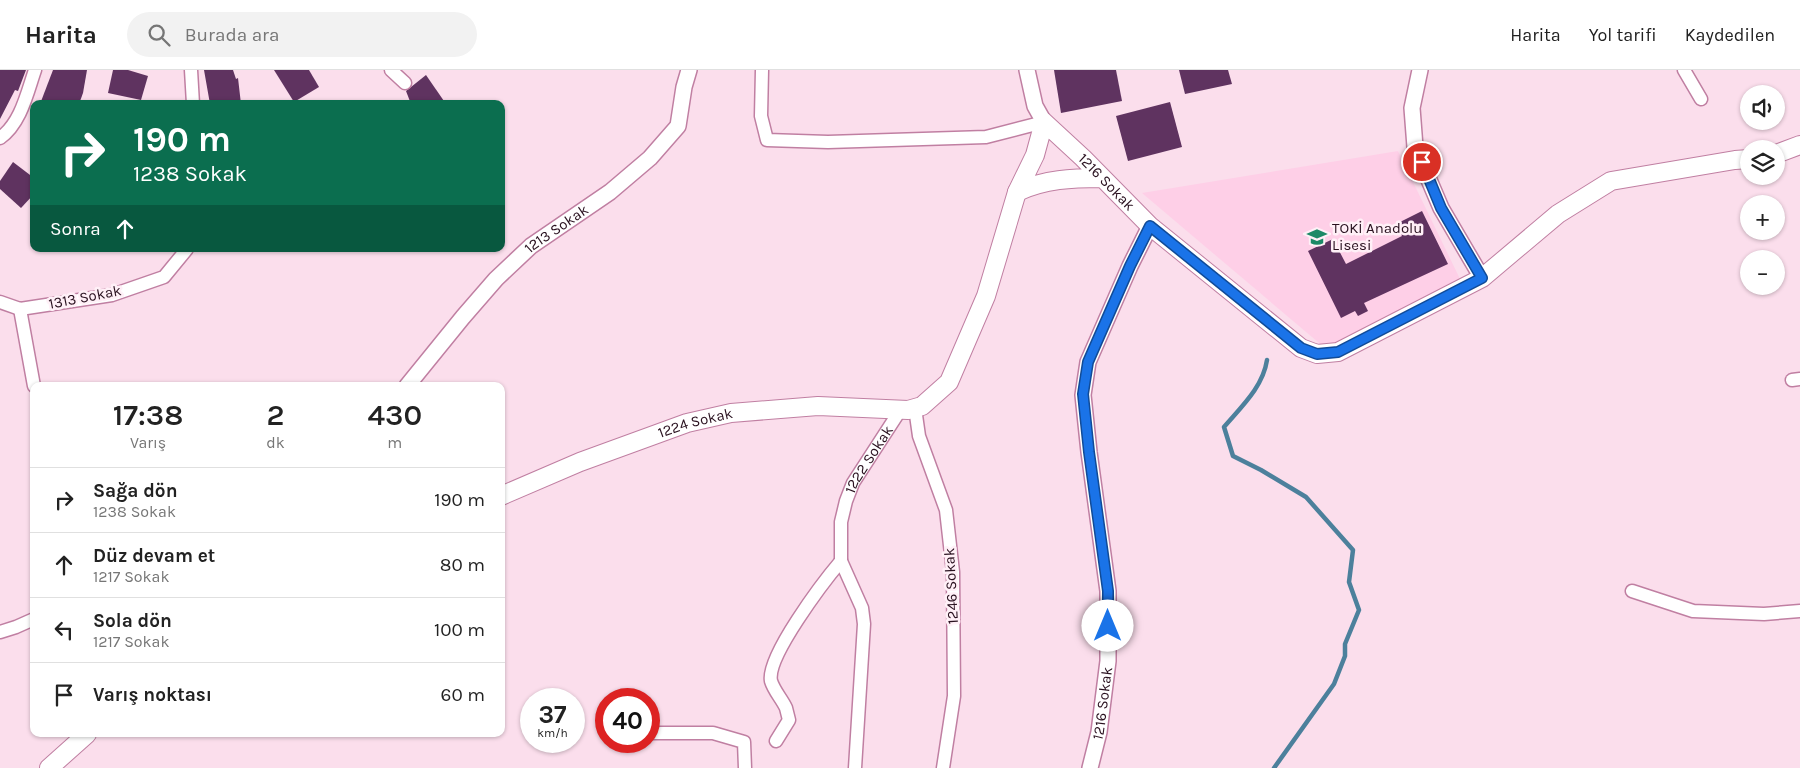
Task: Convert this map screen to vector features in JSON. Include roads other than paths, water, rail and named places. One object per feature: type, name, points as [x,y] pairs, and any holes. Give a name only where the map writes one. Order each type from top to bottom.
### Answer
[{"type":"main road","name":"1216 Sokak","points":[[1044,122],[1150,226]]},
{"type":"main road","name":"1222 Sokak","points":[[908,409],[922,406],[948,382],[959,361],[986,296],[1017,192],[1035,155],[1044,122]]},
{"type":"main road","points":[[1785,151],[1800,145]]},
{"type":"main road","points":[[1150,226],[1301,348],[1317,354],[1338,352],[1482,278],[1558,214],[1611,181],[1740,160]]},
{"type":"main road","points":[[1017,192],[1034,184],[1066,178],[1102,178]]},
{"type":"main road","name":"1224 Sokak","points":[[505,494],[580,462],[687,422],[731,413],[794,407],[908,409]]},
{"type":"main road","points":[[49,768],[84,737]]},
{"type":"street","points":[[0,138],[9,132],[24,103],[34,70]]},
{"type":"street","points":[[191,70],[193,100]]},
{"type":"street","points":[[391,70],[405,83]]},
{"type":"street","name":"1213 Sokak","points":[[410,382],[463,316],[496,279],[531,246],[610,192],[650,158],[678,126],[684,87],[690,70]]},
{"type":"street","points":[[762,70],[761,116],[767,140],[828,142],[986,137],[1044,122]]},
{"type":"street","name":"1216 Sokak","points":[[1027,70],[1035,106],[1044,122]]},
{"type":"street","points":[[1420,70],[1412,108],[1415,147],[1441,208],[1482,278]]},
{"type":"street","points":[[1684,70],[1701,99]]},
{"type":"street","name":"1216 Sokak","points":[[1090,768],[1099,732],[1108,661],[1108,591],[1083,394],[1088,362],[1130,266],[1150,226]]},
{"type":"street","name":"1313 Sokak","points":[[0,302],[20,309],[112,295],[164,277],[184,252]]},
{"type":"street","points":[[20,309],[33,382]]},
{"type":"street","name":"1222 Sokak","points":[[855,768],[864,624],[862,608],[841,561],[841,522],[852,483],[908,409]]},
{"type":"street","name":"1246 Sokak","points":[[908,409],[946,510],[953,572],[954,696],[942,768]]},
{"type":"street","points":[[776,741],[789,720],[786,708],[771,680],[772,666],[804,610],[823,582],[841,561]]},
{"type":"street","points":[[1632,591],[1693,611],[1764,614],[1800,611]]},
{"type":"street","points":[[0,632],[30,621]]},
{"type":"street","points":[[660,734],[713,733],[744,742],[745,768]]},
{"type":"waterway","points":[[1267,360],[1265,370],[1256,388],[1224,427],[1233,456],[1261,470],[1306,497],[1353,550],[1349,582],[1359,610],[1345,644],[1345,656],[1334,684],[1274,768]]},
{"type":"place","name":"TOKİ Anadolu Lisesi","points":[[1317,237]]}]
